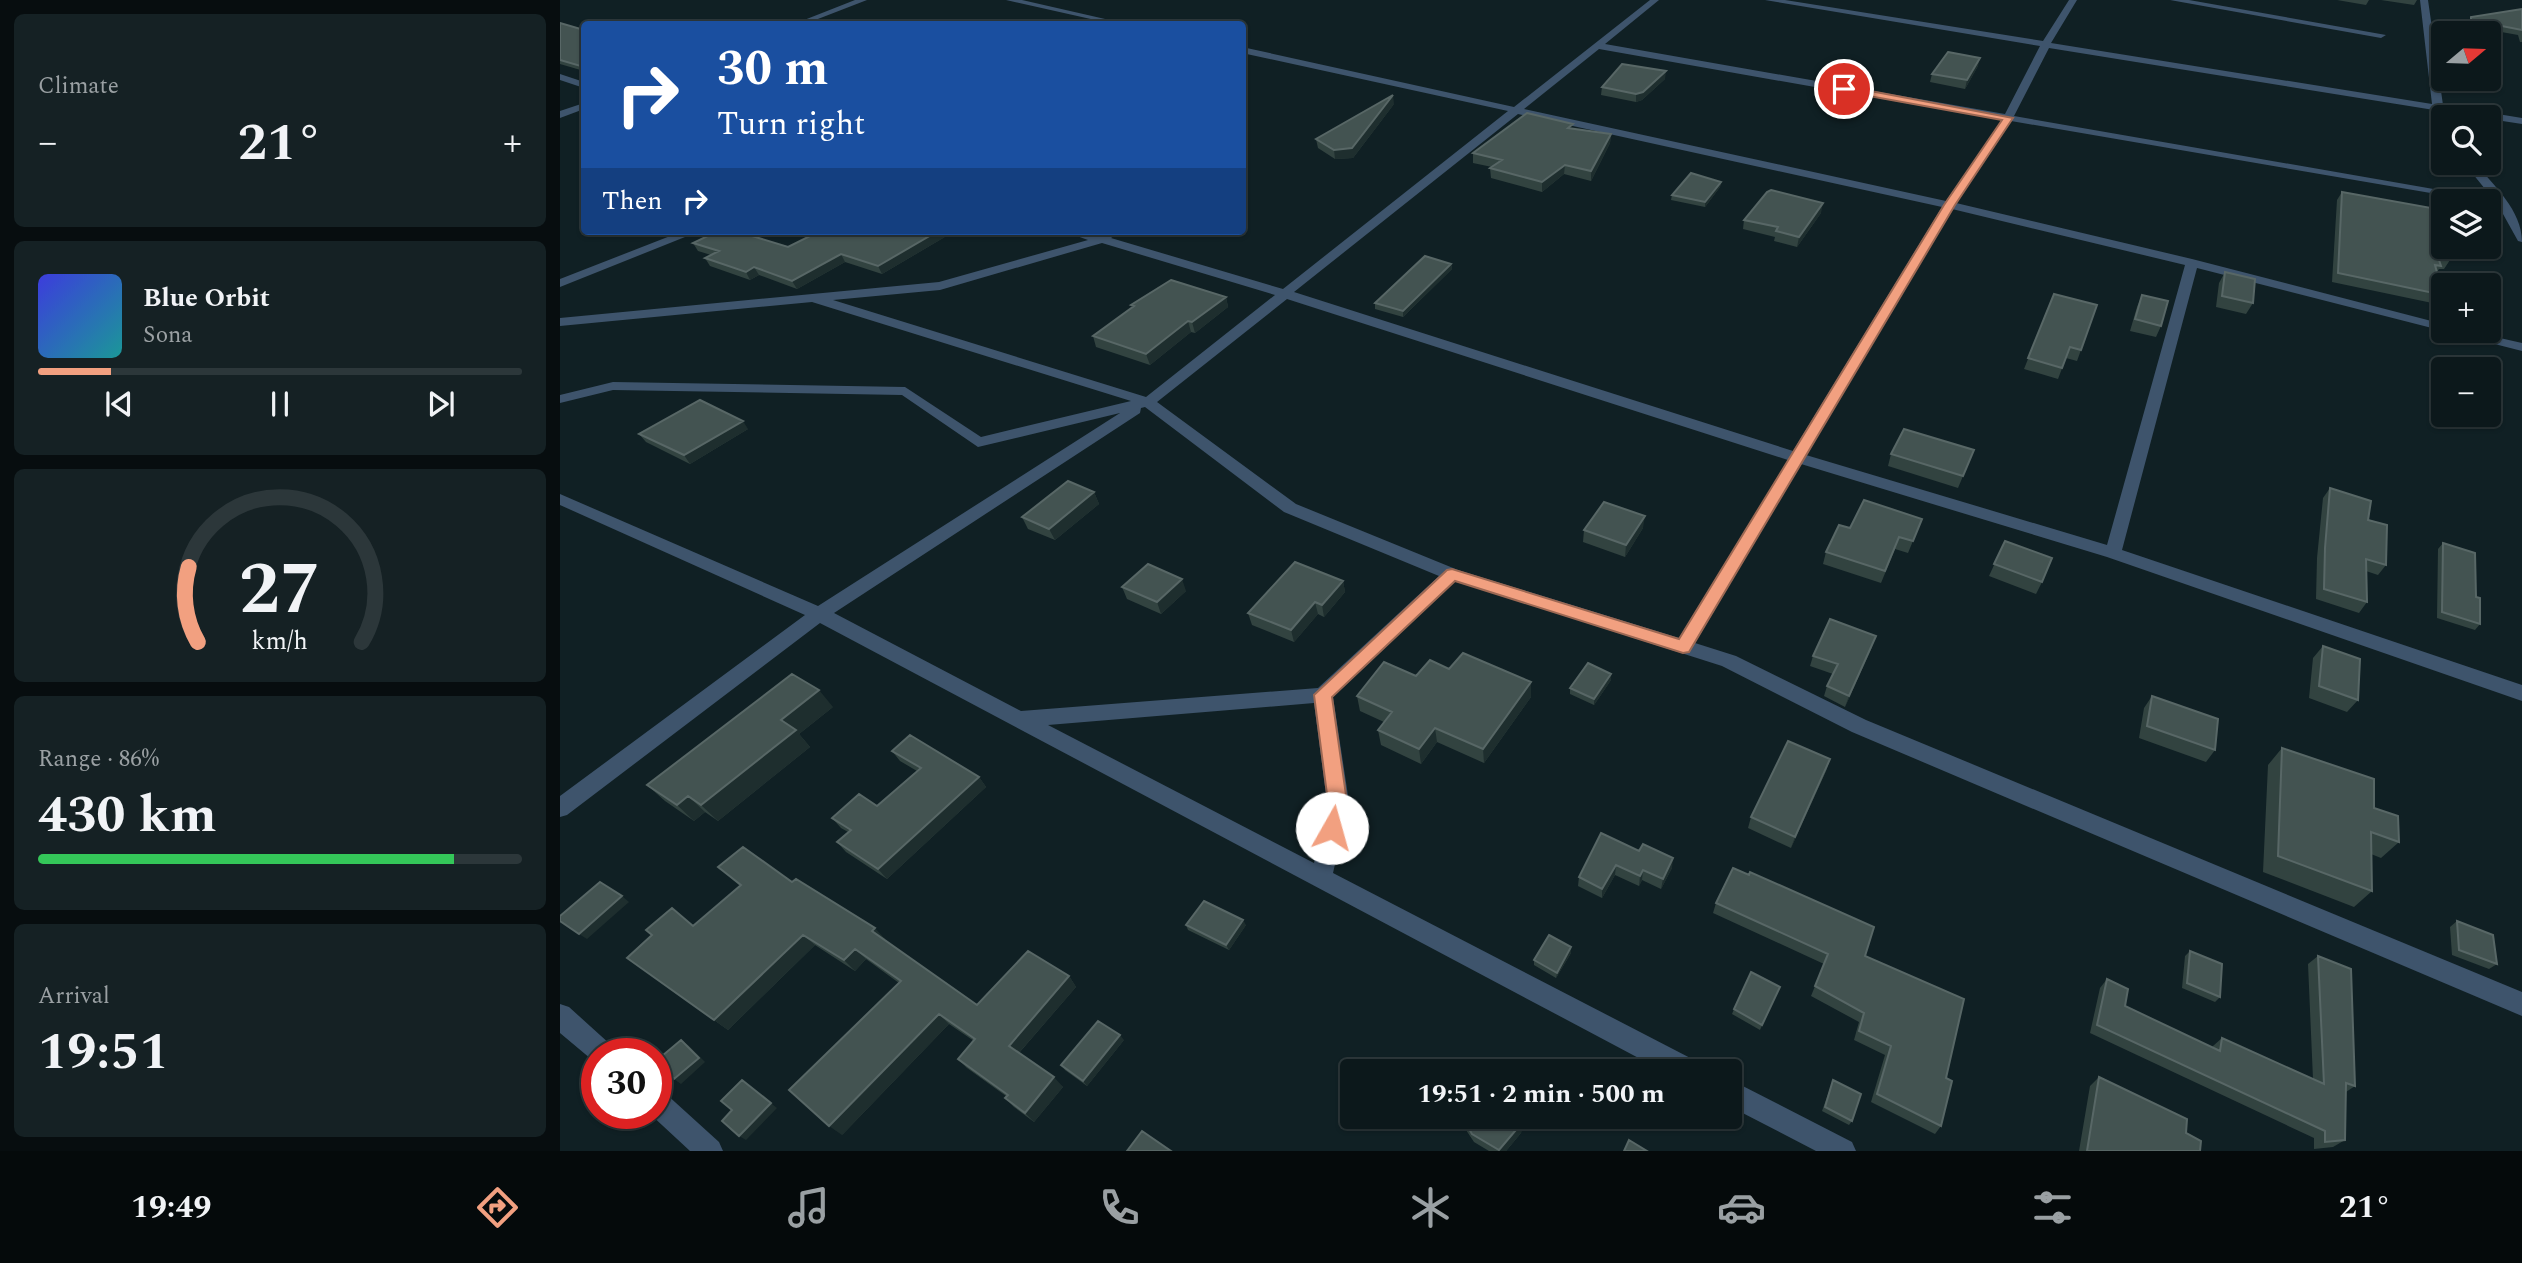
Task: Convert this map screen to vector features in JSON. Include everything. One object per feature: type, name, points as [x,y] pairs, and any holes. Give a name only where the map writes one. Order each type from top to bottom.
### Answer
[{"type":"street","points":[[806,21],[863,0]]},
{"type":"street","points":[[1010,0],[1109,21]]},
{"type":"street","points":[[560,808],[819,614],[1148,402],[1655,0]]},
{"type":"street","points":[[1769,0],[2431,107]]},
{"type":"street","points":[[1683,647],[1949,205],[2008,118],[2046,44],[2073,0]]},
{"type":"street","points":[[2174,0],[2239,5],[2381,35]]},
{"type":"street","points":[[2424,0],[2438,105]]},
{"type":"street","points":[[1598,46],[2431,192]]},
{"type":"street","points":[[1246,51],[1949,205],[2192,263],[2431,325]]},
{"type":"street","points":[[560,77],[581,84]]},
{"type":"street","points":[[560,116],[581,107]]},
{"type":"street","points":[[2501,118],[2522,121]]},
{"type":"street","points":[[2479,175],[2503,204],[2522,238]]},
{"type":"street","points":[[560,283],[684,235]]},
{"type":"street","points":[[1083,235],[1285,294],[1797,458],[2113,554],[2522,693]]},
{"type":"street","points":[[560,322],[940,286],[1100,240],[1108,235]]},
{"type":"street","points":[[2113,554],[2192,263]]},
{"type":"street","points":[[813,298],[1148,402],[1290,508],[1452,574],[1729,661],[1859,726],[2522,1004]]},
{"type":"street","points":[[2501,342],[2522,347]]},
{"type":"street","points":[[560,399],[613,386],[905,391],[978,442],[1148,402]]},
{"type":"street","points":[[560,499],[819,614],[1666,1059]]},
{"type":"street","points":[[1017,719],[1323,695],[1452,574]]},
{"type":"street","points":[[1321,879],[1338,802],[1323,695]]},
{"type":"street","points":[[560,1016],[584,1038]]},
{"type":"street","points":[[1742,1099],[1843,1151]]},
{"type":"street","points":[[672,1117],[710,1151]]},
{"type":"building","points":[[2522,9],[2522,30],[2501,26],[2501,21],[2476,21],[2471,20],[2471,17]]},
{"type":"building","points":[[560,23],[581,29],[581,66],[560,60]]},
{"type":"building","points":[[1948,52],[1980,58],[1967,80],[1932,74]]},
{"type":"building","points":[[1622,64],[1666,71],[1643,92],[1636,94],[1602,87]]},
{"type":"building","points":[[1393,95],[1352,148],[1334,150],[1316,139]]},
{"type":"building","points":[[1527,113],[1573,124],[1568,128],[1611,134],[1591,171],[1565,165],[1542,182],[1490,168],[1502,160],[1473,153]]},
{"type":"building","points":[[1691,173],[1721,182],[1705,202],[1672,195]]},
{"type":"building","points":[[1771,190],[1823,203],[1799,237],[1776,231],[1778,227],[1744,220]]},
{"type":"building","points":[[2342,192],[2431,208],[2431,259],[2450,260],[2439,260],[2441,266],[2435,265],[2437,273],[2431,273],[2431,292],[2338,273]]},
{"type":"building","points":[[710,235],[749,235],[788,247],[812,235],[931,235],[878,266],[841,254],[792,281],[754,267],[746,272],[705,258],[719,251],[693,243]]},
{"type":"building","points":[[1425,256],[1451,264],[1403,311],[1375,303]]},
{"type":"building","points":[[2225,272],[2255,279],[2253,303],[2222,296]]},
{"type":"building","points":[[1171,280],[1226,297],[1192,322],[1188,321],[1146,354],[1093,336],[1134,306],[1131,305]]},
{"type":"building","points":[[2054,294],[2097,305],[2081,350],[2070,347],[2062,368],[2028,358]]},
{"type":"building","points":[[2142,295],[2168,301],[2161,326],[2135,319]]},
{"type":"building","points":[[700,400],[743,421],[684,455],[639,434]]},
{"type":"building","points":[[1904,429],[1974,450],[1963,476],[1891,454]]},
{"type":"building","points":[[1068,481],[1094,492],[1049,529],[1022,517]]},
{"type":"building","points":[[2330,488],[2371,501],[2368,520],[2387,525],[2386,565],[2366,559],[2367,602],[2324,589]]},
{"type":"building","points":[[1864,500],[1922,519],[1913,541],[1899,537],[1885,571],[1826,552],[1839,525],[1850,528]]},
{"type":"building","points":[[1604,502],[1645,516],[1626,545],[1584,530]]},
{"type":"building","points":[[2005,541],[2052,558],[2042,582],[1994,564]]},
{"type":"building","points":[[2443,543],[2475,553],[2480,624],[2442,612]]},
{"type":"building","points":[[1295,562],[1343,581],[1322,605],[1315,602],[1291,630],[1248,613]]},
{"type":"building","points":[[1148,564],[1182,579],[1157,602],[1122,587]]},
{"type":"building","points":[[1830,619],[1876,636],[1849,696],[1827,686],[1838,664],[1813,656]]},
{"type":"building","points":[[2323,646],[2360,659],[2358,700],[2319,686]]},
{"type":"building","points":[[1463,653],[1531,682],[1483,749],[1435,728],[1419,749],[1378,730],[1392,712],[1357,696],[1384,662],[1416,676],[1430,660],[1449,669]]},
{"type":"building","points":[[1588,663],[1611,674],[1594,699],[1570,688]]},
{"type":"building","points":[[792,674],[819,690],[781,720],[796,730],[701,805],[688,796],[677,805],[647,785]]},
{"type":"building","points":[[2152,696],[2218,719],[2215,750],[2147,726]]},
{"type":"building","points":[[910,735],[979,777],[878,869],[837,842],[851,830],[832,818],[859,794],[877,806],[921,768],[892,751]]},
{"type":"building","points":[[1788,741],[1830,759],[1795,837],[1751,817]]},
{"type":"building","points":[[2282,748],[2374,779],[2374,808],[2398,816],[2399,842],[2371,832],[2372,891],[2278,856]]},
{"type":"building","points":[[1601,833],[1639,851],[1643,844],[1673,858],[1663,879],[1643,870],[1640,876],[1616,865],[1602,889],[1579,877]]},
{"type":"building","points":[[743,847],[792,882],[796,879],[875,928],[872,931],[977,1005],[1028,951],[1069,976],[1009,1046],[1054,1077],[1025,1113],[1005,1098],[1008,1095],[958,1059],[975,1039],[939,1014],[829,1126],[789,1090],[901,981],[855,949],[844,960],[803,935],[714,1020],[627,958],[652,935],[646,930],[672,908],[693,926],[741,885],[718,867]]},
{"type":"building","points":[[1733,868],[1749,875],[1750,872],[1874,927],[1865,956],[1964,999],[1946,1078],[1952,1081],[1941,1126],[1877,1094],[1891,1046],[1859,1031],[1864,1013],[1815,986],[1828,954],[1716,903]]},
{"type":"building","points":[[600,882],[622,896],[579,934],[560,921],[560,916]]},
{"type":"building","points":[[1204,901],[1243,920],[1226,945],[1186,925]]},
{"type":"building","points":[[2457,921],[2493,935],[2497,964],[2459,950]]},
{"type":"building","points":[[1549,935],[1571,947],[1557,973],[1534,960]]},
{"type":"building","points":[[2190,951],[2222,964],[2220,997],[2187,983]]},
{"type":"building","points":[[2318,956],[2351,969],[2355,1086],[2346,1083],[2345,1140],[2325,1142],[2325,1131],[2097,1025],[2107,979],[2128,989],[2125,1006],[2220,1051],[2222,1038],[2324,1084]]},
{"type":"building","points":[[1751,972],[1780,987],[1762,1025],[1734,1009]]},
{"type":"building","points":[[1098,1021],[1120,1035],[1083,1081],[1061,1065]]},
{"type":"building","points":[[681,1040],[699,1058],[674,1079],[672,1077],[672,1048]]},
{"type":"building","points":[[2099,1077],[2187,1119],[2186,1133],[2201,1141],[2200,1151],[2087,1151]]},
{"type":"building","points":[[742,1080],[771,1103],[739,1136],[722,1121],[732,1110],[721,1101]]},
{"type":"building","points":[[1833,1080],[1861,1094],[1852,1121],[1825,1107]]},
{"type":"building","points":[[1469,1129],[1517,1129],[1499,1150],[1472,1134]]},
{"type":"building","points":[[1142,1131],[1171,1151],[1127,1151]]},
{"type":"building","points":[[1629,1140],[1647,1151],[1624,1151]]},
{"type":"route","points":[[1332,828],[1338,802],[1323,695],[1452,574],[1683,647],[1949,205],[2008,118],[1844,89]]}]
